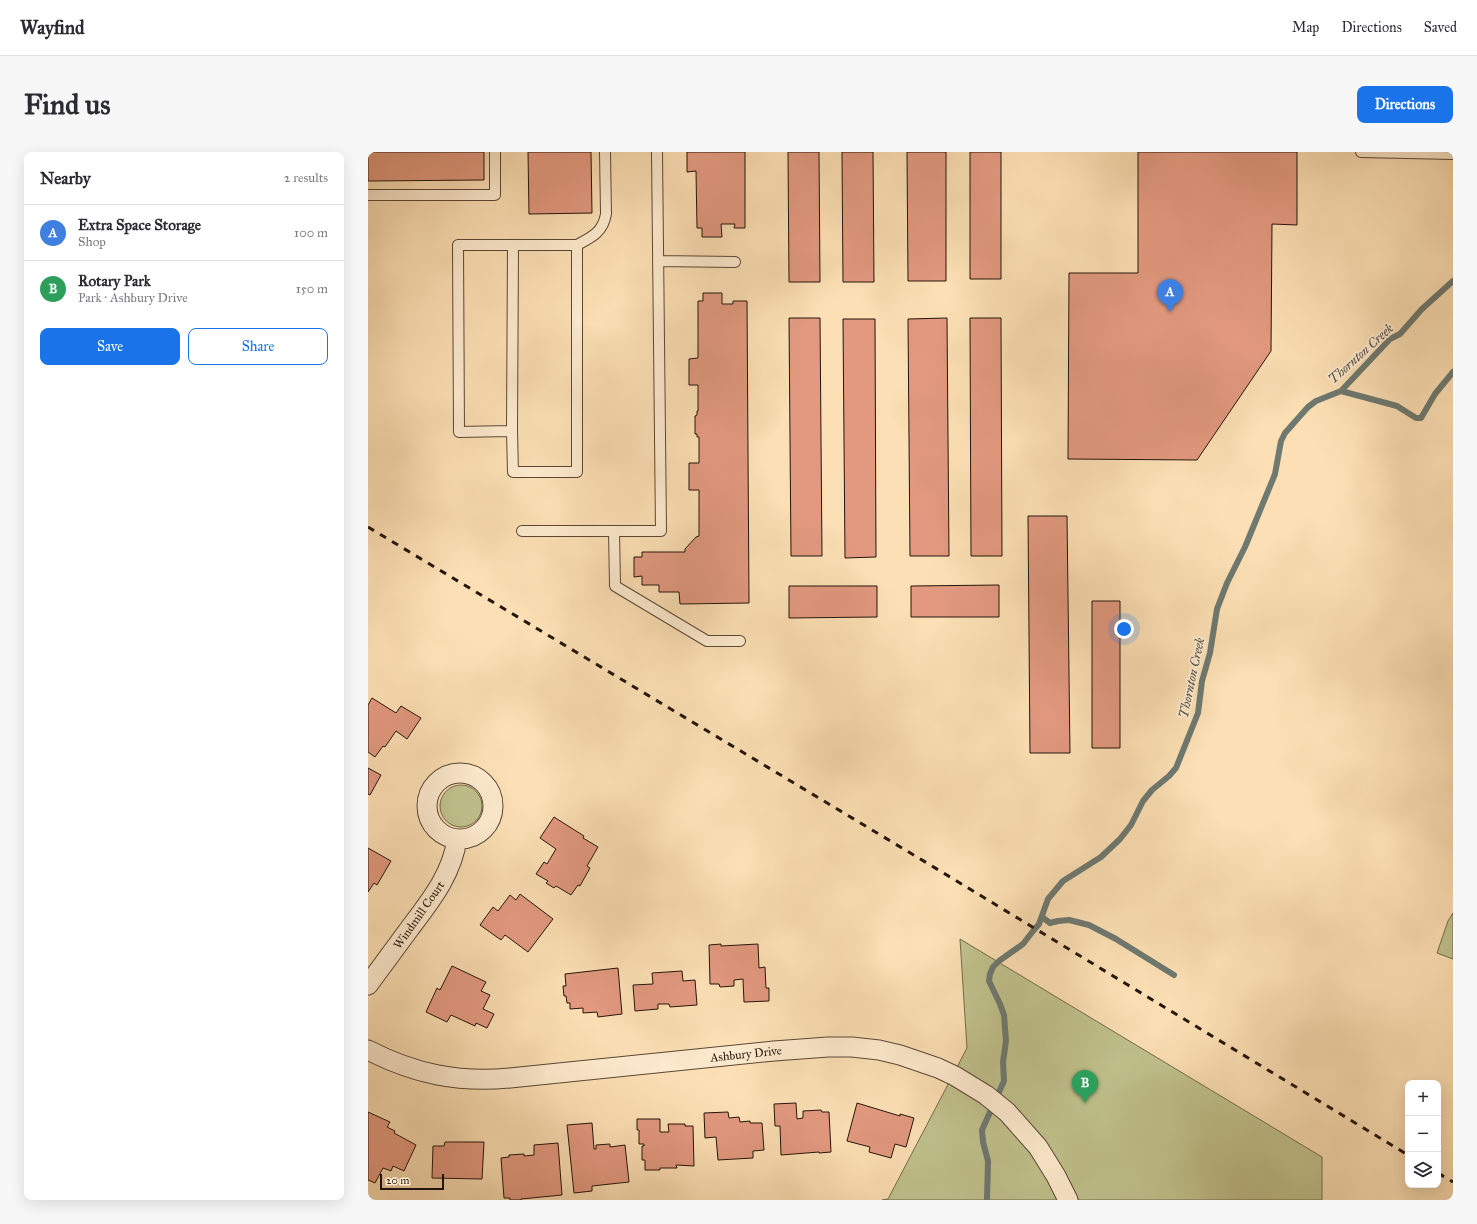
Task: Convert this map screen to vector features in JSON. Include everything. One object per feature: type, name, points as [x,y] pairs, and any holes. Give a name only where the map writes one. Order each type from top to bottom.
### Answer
[{"type":"street","name":"Windmill Court","points":[[368,985],[438,890],[448,872],[455,853],[457,839]]},
{"type":"street","name":"Ashbury Drive","points":[[368,1050],[390,1061],[431,1074],[472,1080],[518,1077],[774,1051],[828,1047],[852,1047],[879,1050],[920,1061],[955,1076],[986,1095],[1007,1112],[1038,1147],[1056,1176],[1068,1200]]},
{"type":"lane","points":[[368,195],[495,195],[495,152]]},
{"type":"lane","points":[[512,431],[459,432],[458,245],[577,245],[597,233],[604,222],[606,214],[606,152]]},
{"type":"lane","points":[[522,531],[661,531],[657,152]]},
{"type":"lane","points":[[1361,152],[1453,154]]},
{"type":"lane","points":[[513,245],[513,472],[577,472],[577,245]]},
{"type":"lane","points":[[658,261],[735,262]]},
{"type":"lane","points":[[614,531],[615,586],[707,641],[740,641]]},
{"type":"green space","points":[[461,785],[476,791],[482,806],[476,821],[461,827],[446,821],[440,806],[446,791]]},
{"type":"green space","points":[[1453,913],[1453,959],[1437,953],[1448,921]]},
{"type":"green space","points":[[960,939],[1322,1157],[1322,1200],[882,1200],[888,1199],[967,1048]]},
{"type":"building","points":[[368,152],[484,152],[484,180],[368,181]]},
{"type":"building","points":[[528,152],[591,152],[592,213],[529,214]]},
{"type":"building","points":[[687,152],[745,152],[745,228],[734,228],[735,224],[721,224],[722,237],[702,237],[702,228],[697,228],[696,171],[687,172]]},
{"type":"building","points":[[788,152],[819,152],[820,282],[789,282]]},
{"type":"building","points":[[842,152],[873,152],[874,282],[843,282]]},
{"type":"building","points":[[907,152],[946,152],[946,281],[908,281]]},
{"type":"building","points":[[970,152],[1001,152],[1001,279],[970,279]]},
{"type":"building","points":[[1138,152],[1297,152],[1297,225],[1272,224],[1271,351],[1197,460],[1068,459],[1069,273],[1138,273]]},
{"type":"building","points":[[703,293],[722,293],[722,304],[733,304],[733,301],[747,301],[749,603],[680,604],[679,592],[659,592],[659,585],[642,585],[642,576],[634,577],[634,557],[642,557],[642,552],[685,552],[685,549],[696,537],[699,536],[699,490],[689,490],[689,463],[699,463],[699,437],[695,434],[695,416],[697,415],[698,411],[698,385],[689,385],[689,359],[698,358],[698,301],[703,301]]},
{"type":"building","points":[[789,318],[820,318],[822,556],[791,556]]},
{"type":"building","points":[[947,318],[949,556],[910,556],[908,319]]},
{"type":"building","points":[[970,318],[1001,318],[1002,556],[971,556]]},
{"type":"building","points":[[843,319],[875,319],[876,557],[845,558]]},
{"type":"building","points":[[1028,516],[1067,516],[1070,753],[1030,753]]},
{"type":"building","points":[[999,585],[999,617],[911,617],[911,586]]},
{"type":"building","points":[[789,586],[877,586],[877,617],[789,618]]},
{"type":"building","points":[[1092,601],[1120,601],[1120,748],[1092,748]]},
{"type":"building","points":[[372,698],[396,713],[401,706],[421,718],[407,739],[396,731],[385,747],[383,746],[375,757],[368,752],[368,705]]},
{"type":"building","points":[[368,768],[381,775],[370,795],[368,794]]},
{"type":"building","points":[[554,817],[584,836],[583,838],[598,847],[587,866],[590,868],[580,886],[578,885],[571,895],[556,886],[554,888],[546,883],[548,881],[536,874],[544,862],[547,864],[556,849],[540,838]]},
{"type":"building","points":[[368,848],[391,861],[377,885],[374,883],[368,892]]},
{"type":"building","points":[[520,894],[553,919],[528,952],[505,935],[501,940],[480,925],[493,907],[498,911],[510,895],[516,900]]},
{"type":"building","points":[[721,944],[721,946],[758,944],[759,968],[765,967],[766,988],[769,988],[769,1001],[744,1002],[743,979],[734,980],[734,986],[720,987],[719,984],[710,984],[709,945]]},
{"type":"building","points":[[452,966],[486,982],[481,991],[490,995],[483,1009],[494,1014],[487,1028],[476,1023],[475,1026],[451,1015],[447,1022],[426,1012],[437,988],[440,990]]},
{"type":"building","points":[[618,968],[622,1014],[598,1017],[597,1012],[583,1013],[583,1008],[570,1009],[570,1003],[567,1003],[566,996],[564,996],[563,986],[566,986],[565,974]]},
{"type":"building","points":[[682,971],[683,981],[695,980],[697,1005],[670,1007],[669,1004],[658,1004],[658,1009],[635,1011],[633,985],[653,984],[652,973]]},
{"type":"building","points":[[796,1103],[797,1119],[803,1118],[803,1111],[821,1110],[822,1112],[829,1112],[831,1152],[781,1155],[780,1126],[775,1126],[774,1104]]},
{"type":"building","points":[[857,1103],[900,1116],[900,1114],[914,1118],[906,1147],[895,1144],[891,1158],[869,1152],[870,1147],[847,1141]]},
{"type":"building","points":[[368,1112],[390,1122],[387,1127],[395,1131],[394,1133],[416,1145],[404,1171],[393,1166],[391,1171],[383,1168],[375,1183],[368,1180]]},
{"type":"building","points":[[728,1112],[729,1118],[739,1117],[740,1122],[750,1121],[750,1123],[762,1123],[764,1150],[753,1151],[753,1158],[718,1160],[716,1137],[705,1138],[704,1113]]},
{"type":"building","points":[[637,1119],[660,1119],[660,1132],[669,1132],[668,1124],[685,1124],[685,1126],[693,1126],[694,1166],[676,1165],[677,1168],[645,1170],[645,1160],[642,1160],[642,1146],[644,1146],[644,1144],[639,1144]]},
{"type":"building","points":[[592,1123],[594,1149],[596,1149],[596,1145],[610,1144],[610,1147],[625,1145],[629,1182],[592,1186],[592,1191],[574,1193],[567,1125]]},
{"type":"building","points":[[445,1142],[484,1142],[482,1179],[432,1178],[433,1146],[444,1146]]},
{"type":"building","points":[[558,1143],[562,1195],[521,1200],[510,1200],[510,1198],[504,1198],[501,1158],[509,1157],[509,1155],[534,1155],[534,1145]]},
{"type":"waterway","name":"Thornton Creek","points":[[987,1200],[988,1161],[983,1142],[982,1130],[1004,1081],[1003,1062],[1006,1041],[1004,1015],[989,981],[993,967],[1023,944],[1039,924],[1048,899],[1063,881],[1101,857],[1120,839],[1131,825],[1143,801],[1152,790],[1176,768],[1198,713],[1202,681],[1210,653],[1217,609],[1227,583],[1245,547],[1275,474],[1281,441],[1285,433],[1308,407],[1316,401],[1341,391],[1390,339],[1400,334],[1422,309],[1453,281]]},
{"type":"waterway","points":[[1341,391],[1397,406],[1416,418],[1421,418],[1435,394],[1453,372]]},
{"type":"waterway","points":[[1042,917],[1050,923],[1069,920],[1089,925],[1116,939],[1174,975]]},
{"type":"railway","points":[[368,527],[927,863],[1405,1153]]},
{"type":"railway","points":[[1441,1175],[1453,1182]]},
{"type":"place","name":"Extra Space Storage","points":[[1170,312]]},
{"type":"place","name":"Rotary Park","points":[[1085,1103]]}]
